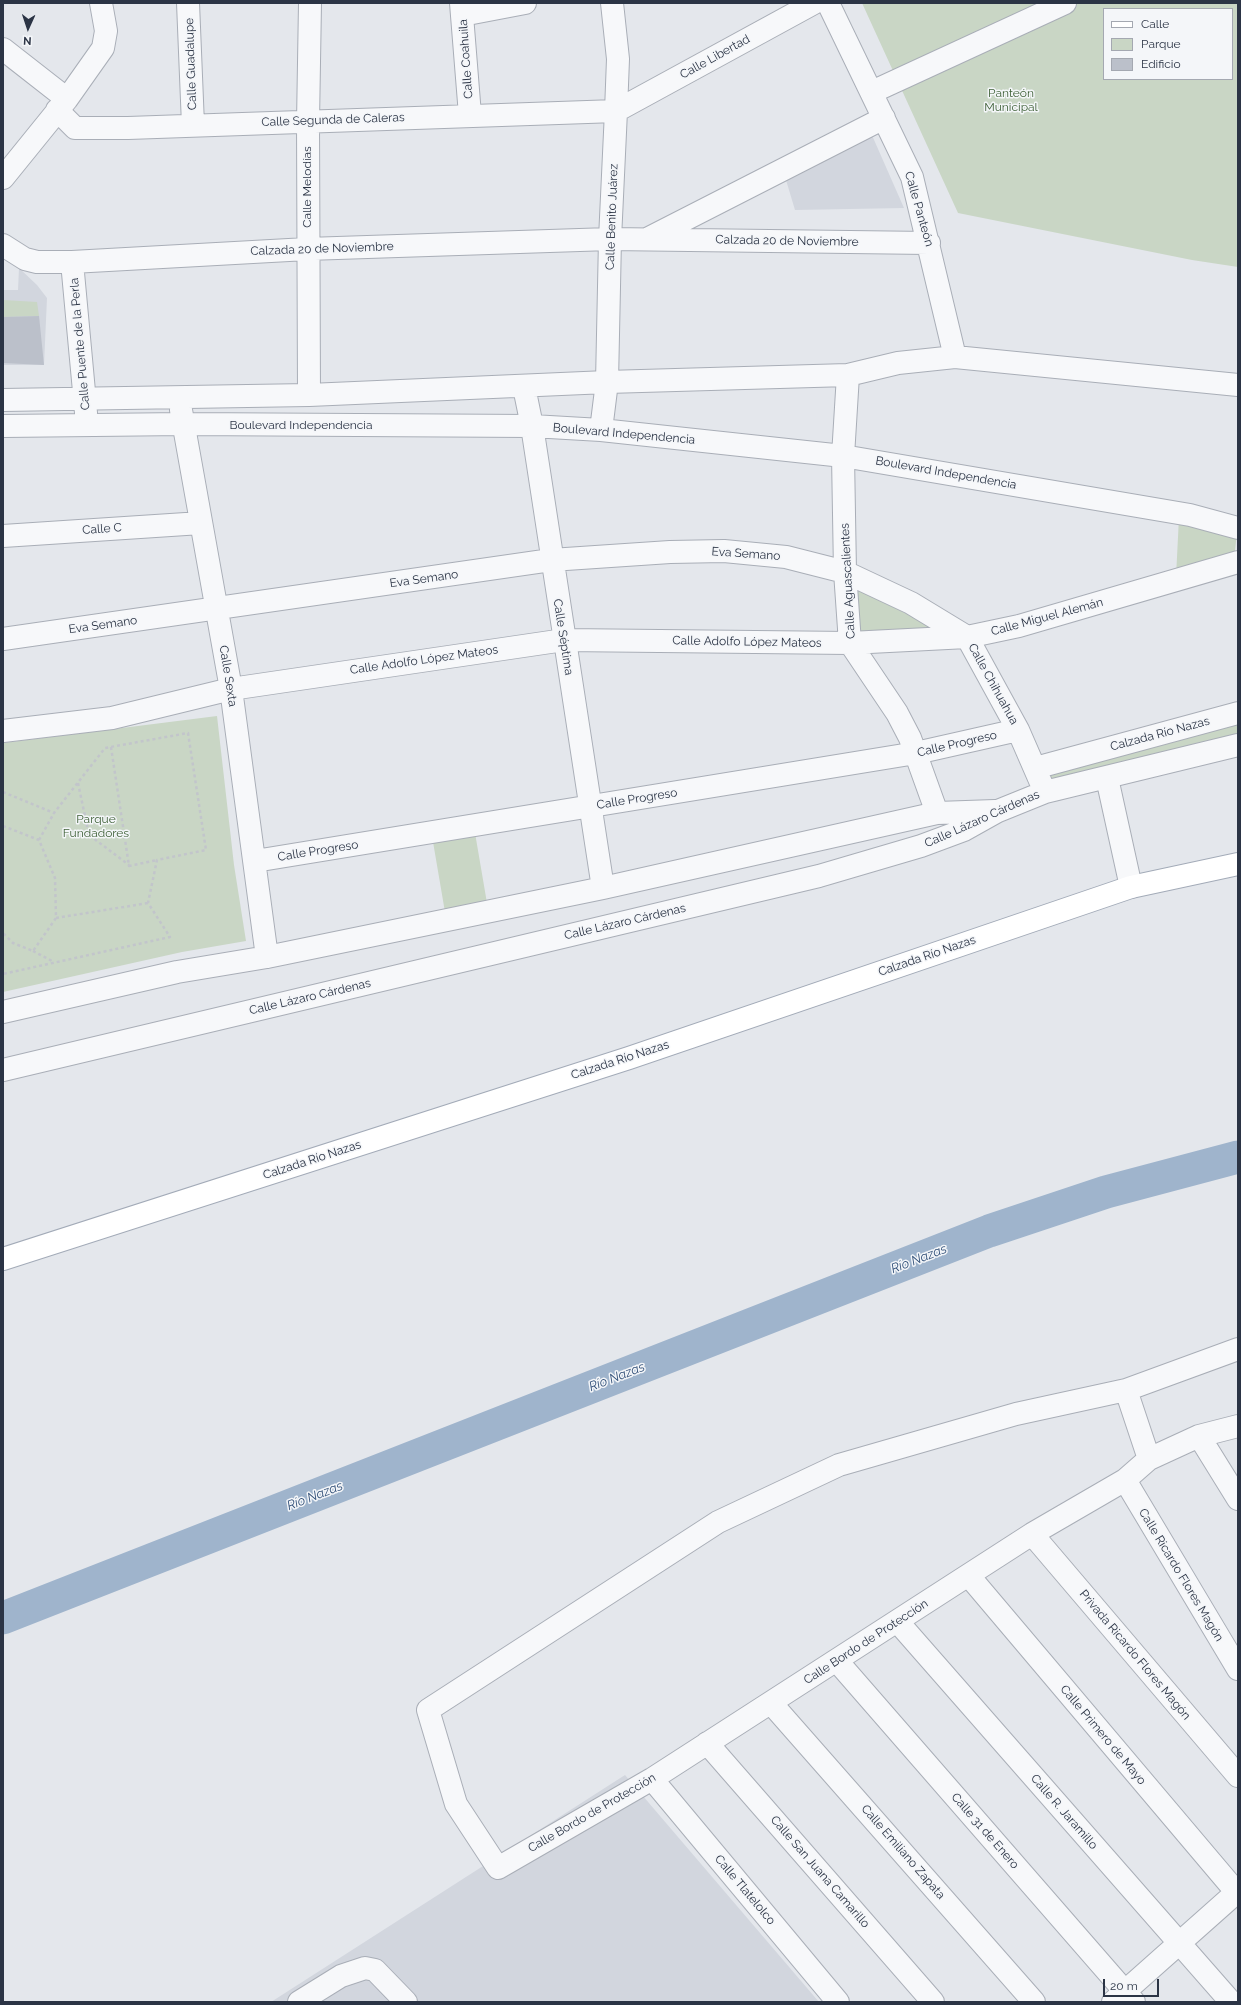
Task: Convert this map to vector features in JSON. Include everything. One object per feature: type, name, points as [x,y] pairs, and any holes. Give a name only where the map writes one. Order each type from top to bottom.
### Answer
[{"type":"main road","name":"Calzada Río Nazas","points":[[3,1259],[629,1058],[1131,887],[1238,864]]},
{"type":"street","points":[[3,178],[62,104],[103,48],[106,31],[101,3]]},
{"type":"street","name":"Calle Guadalupe","points":[[188,3],[193,125]]},
{"type":"street","name":"Calle Melodías","points":[[309,395],[307,249],[310,3]]},
{"type":"street","points":[[462,9],[525,3]]},
{"type":"street","name":"Calle Benito Juárez","points":[[601,430],[607,382],[610,239],[618,58],[612,3]]},
{"type":"street","name":"Calle Libertad","points":[[616,111],[814,3]]},
{"type":"street","name":"Calle Panteón","points":[[828,3],[912,177],[955,357]]},
{"type":"street","points":[[872,92],[1065,3]]},
{"type":"street","name":"Calle Coahuila","points":[[462,9],[470,115]]},
{"type":"street","name":"Calle Segunda de Caleras","points":[[3,48],[62,104],[75,128],[128,128],[616,111]]},
{"type":"street","name":"Calzada 20 de Noviembre","points":[[646,239],[884,118]]},
{"type":"street","name":"Calzada 20 de Noviembre","points":[[3,245],[25,259],[37,262],[72,262],[307,249],[610,239],[929,243]]},
{"type":"street","name":"Calle Puente de la Perla","points":[[72,262],[87,426]]},
{"type":"street","points":[[3,400],[309,395],[524,387],[607,382],[848,375],[898,363],[955,357],[1238,385]]},
{"type":"street","name":"Calle Aguascalientes","points":[[848,375],[843,456],[845,572],[850,643],[897,713],[916,753],[937,813]]},
{"type":"street","name":"Calle Séptima","points":[[524,387],[532,426],[551,560],[603,888]]},
{"type":"street","name":"Calle Sexta","points":[[179,397],[231,689],[267,957]]},
{"type":"street","name":"Boulevard Independencia","points":[[3,426],[184,424],[532,426],[601,430],[843,456],[1190,515],[1238,528]]},
{"type":"street","name":"Calle C","points":[[3,536],[201,523]]},
{"type":"street","name":"Eva Semano","points":[[3,639],[551,560],[670,552],[724,551],[786,557],[845,572]]},
{"type":"street","name":"Calle Miguel Alemán","points":[[850,643],[967,637],[1019,626],[1238,562]]},
{"type":"street","name":"Calle Chihuahua","points":[[845,572],[910,604],[967,637],[1018,730],[1045,792]]},
{"type":"street","name":"Calle Adolfo López Mateos","points":[[3,731],[112,718],[231,689],[564,640],[850,643]]},
{"type":"street","name":"Calzada Río Nazas","points":[[1035,768],[1238,713]]},
{"type":"street","name":"Calle Progreso","points":[[255,861],[916,753],[1018,730]]},
{"type":"street","name":"Calle Lázaro Cárdenas","points":[[3,1070],[819,876],[921,846],[964,830],[998,811],[1045,792],[1238,745]]},
{"type":"street","points":[[1107,778],[1131,887]]},
{"type":"street","points":[[3,1012],[177,972],[267,957],[603,888],[937,813],[998,811]]},
{"type":"street","points":[[1149,1459],[1126,1390],[1238,1349]]},
{"type":"street","name":"Calle Bordo de Protección","points":[[1126,1390],[1016,1414],[839,1465],[718,1522],[428,1710],[456,1804],[498,1868],[652,1779],[707,1742],[837,1661],[1032,1534],[1125,1480],[1149,1459],[1199,1436],[1238,1426]]},
{"type":"street","points":[[1199,1436],[1238,1499]]},
{"type":"street","name":"Calle Ricardo Flores Magón","points":[[1125,1480],[1238,1669]]},
{"type":"street","name":"Privada Ricardo Flores Magón","points":[[1032,1534],[1238,1776]]},
{"type":"street","name":"Calle Primero de Mayo","points":[[969,1576],[1238,1892]]},
{"type":"street","name":"Calle R. Jaramillo","points":[[897,1622],[1231,2002]]},
{"type":"street","name":"Calle 31 de Enero","points":[[837,1661],[1124,1998]]},
{"type":"street","name":"Calle Emiliano Zapata","points":[[771,1703],[1034,2002]]},
{"type":"street","name":"Calle San Juana Camarillo","points":[[707,1742],[933,2002]]},
{"type":"street","name":"Calle Tlatelolco","points":[[652,1779],[838,2002]]},
{"type":"street","points":[[1124,1998],[1179,1942],[1238,1892]]},
{"type":"street","points":[[299,2002],[341,1976],[365,1968],[375,1970],[406,2002]]},
{"type":"path","points":[[39,840],[54,813],[105,748],[188,733],[206,850],[129,866],[89,835],[78,783]]},
{"type":"path","points":[[111,747],[129,866]]},
{"type":"path","points":[[3,792],[54,813]]},
{"type":"path","points":[[3,826],[39,840],[56,878],[56,918],[33,950]]},
{"type":"path","points":[[3,974],[170,937],[148,903],[157,860]]},
{"type":"path","points":[[56,918],[148,903]]},
{"type":"path","points":[[3,933],[13,943],[33,950],[54,962]]},
{"type":"shaded area","points":[[871,133],[904,208],[795,210],[786,180]]},
{"type":"shaded area","points":[[19,268],[37,285],[47,298],[44,365],[3,365],[3,290],[18,290]]},
{"type":"shaded area","points":[[625,1775],[819,2002],[271,2002]]},
{"type":"green space","name":"Panteón Municipal","points":[[862,3],[1238,3],[1238,267],[1192,260],[958,213]]},
{"type":"green space","points":[[3,300],[37,302],[39,316],[3,317]]},
{"type":"green space","points":[[1179,517],[1237,533],[1234,559],[1176,577]]},
{"type":"green space","points":[[858,590],[948,634],[859,637]]},
{"type":"green space","points":[[1238,715],[1238,743],[1052,788],[1043,767]]},
{"type":"green space","name":"Parque Fundadores","points":[[217,716],[234,865],[246,941],[182,952],[3,992],[3,743]]},
{"type":"green space","points":[[474,827],[488,909],[446,918],[432,836]]},
{"type":"building","points":[[39,316],[44,365],[3,363],[3,317]]},
{"type":"waterway","name":"Río Nazas","points":[[3,1618],[989,1231],[1106,1192],[1238,1157]]}]
